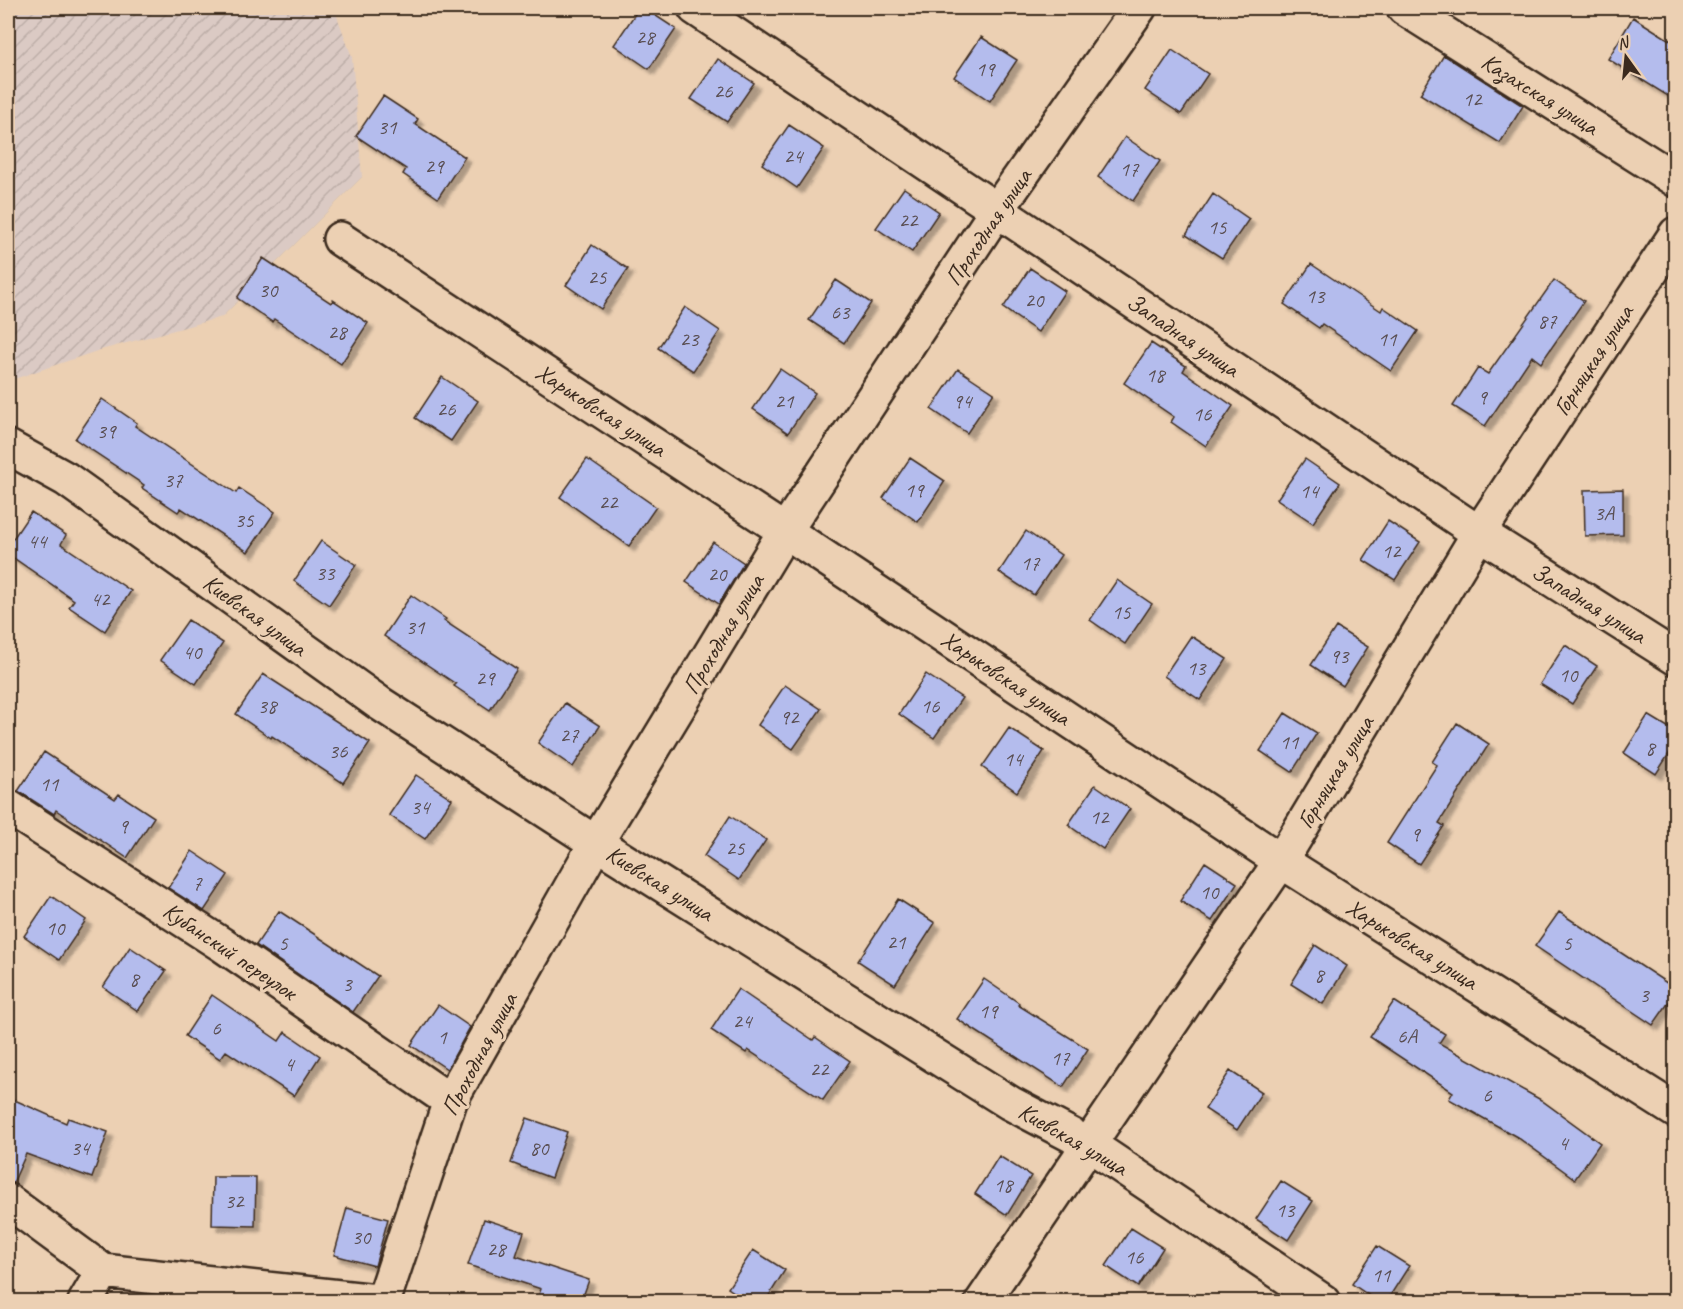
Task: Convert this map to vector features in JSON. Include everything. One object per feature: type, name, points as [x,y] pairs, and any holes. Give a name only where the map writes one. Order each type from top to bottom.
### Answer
[{"type":"street","name":"Западная улица","points":[[695,8],[1479,533],[1676,658]]},
{"type":"street","name":"Проходная улица","points":[[384,1301],[450,1101],[596,843],[786,531],[997,210],[1139,8]]},
{"type":"street","name":"Казахская улица","points":[[1404,8],[1676,180]]},
{"type":"street","name":"Горняцкая улица","points":[[982,1302],[1281,861],[1479,533],[1676,234]]},
{"type":"street","name":"Харьковская улица","points":[[340,239],[786,531],[1281,861],[1676,1111]]},
{"type":"street","name":"Киевская улица","points":[[8,447],[66,479],[379,703],[596,843],[1010,1103],[1090,1145],[1324,1302]]},
{"type":"street","name":"Кубанский переулок","points":[[8,807],[221,944],[450,1101]]},
{"type":"street","points":[[8,1201],[103,1271],[384,1301]]},
{"type":"street","points":[[85,1302],[103,1271]]},
{"type":"shaded area","points":[[8,8],[334,8],[352,57],[362,177],[222,317],[97,351],[8,381]]},
{"type":"building","points":[[639,8],[644,8],[676,29],[649,69],[614,45]]},
{"type":"building","points":[[1633,17],[1676,44],[1676,101],[1608,59]]},
{"type":"building","points":[[981,37],[1017,60],[990,101],[954,77]]},
{"type":"building","points":[[1172,50],[1208,74],[1181,114],[1145,90]]},
{"type":"building","points":[[1444,55],[1523,106],[1500,143],[1420,94]]},
{"type":"building","points":[[718,59],[754,83],[727,122],[691,99]]},
{"type":"building","points":[[383,96],[418,119],[415,124],[465,157],[438,198],[403,174],[406,169],[356,136]]},
{"type":"building","points":[[789,125],[824,148],[797,188],[762,164]]},
{"type":"building","points":[[1125,137],[1160,161],[1133,201],[1098,177]]},
{"type":"building","points":[[904,188],[939,212],[912,252],[876,228]]},
{"type":"building","points":[[1213,194],[1249,219],[1222,258],[1186,235]]},
{"type":"building","points":[[592,245],[628,269],[601,309],[566,285]]},
{"type":"building","points":[[263,258],[331,303],[333,300],[368,323],[341,364],[274,319],[272,322],[237,298]]},
{"type":"building","points":[[1311,264],[1381,311],[1383,307],[1418,331],[1391,371],[1322,324],[1319,328],[1284,304]]},
{"type":"building","points":[[1030,268],[1065,291],[1038,332],[1003,308]]},
{"type":"building","points":[[836,280],[871,303],[844,343],[809,320]]},
{"type":"building","points":[[1554,280],[1584,301],[1541,363],[1532,356],[1485,426],[1453,406],[1478,368],[1488,374]]},
{"type":"building","points":[[685,307],[720,331],[693,371],[658,348]]},
{"type":"building","points":[[1151,343],[1186,366],[1183,371],[1233,406],[1206,446],[1171,422],[1174,417],[1124,383]]},
{"type":"building","points":[[780,369],[815,393],[788,433],[753,409]]},
{"type":"building","points":[[958,369],[994,393],[967,433],[931,409]]},
{"type":"building","points":[[442,377],[478,401],[451,441],[415,418]]},
{"type":"building","points":[[102,399],[137,423],[135,426],[236,493],[239,488],[275,512],[248,552],[181,508],[178,512],[142,488],[144,485],[75,439]]},
{"type":"building","points":[[910,458],[945,481],[918,522],[883,498]]},
{"type":"building","points":[[587,459],[656,507],[629,546],[560,497]]},
{"type":"building","points":[[1305,459],[1340,483],[1313,523],[1277,499]]},
{"type":"building","points":[[1623,489],[1623,535],[1585,536],[1584,490]]},
{"type":"building","points":[[31,512],[66,535],[61,544],[131,591],[105,631],[69,607],[74,600],[8,554],[8,546]]},
{"type":"building","points":[[1388,521],[1420,542],[1395,580],[1363,560]]},
{"type":"building","points":[[1026,531],[1061,555],[1034,595],[999,572]]},
{"type":"building","points":[[321,541],[356,565],[329,605],[294,581]]},
{"type":"building","points":[[713,542],[744,563],[719,604],[686,582]]},
{"type":"building","points":[[1117,580],[1152,604],[1125,644],[1090,620]]},
{"type":"building","points":[[411,595],[446,619],[444,621],[517,669],[490,710],[454,686],[456,684],[384,636]]},
{"type":"building","points":[[188,620],[223,643],[196,684],[160,660]]},
{"type":"building","points":[[1336,627],[1368,647],[1343,686],[1311,665]]},
{"type":"building","points":[[1191,636],[1227,659],[1200,700],[1164,676]]},
{"type":"building","points":[[1565,645],[1597,666],[1572,704],[1540,684]]},
{"type":"building","points":[[263,674],[370,743],[343,783],[236,714]]},
{"type":"building","points":[[926,674],[962,698],[934,738],[899,714]]},
{"type":"building","points":[[785,685],[821,709],[793,749],[758,725]]},
{"type":"building","points":[[565,703],[600,726],[573,767],[538,743]]},
{"type":"building","points":[[1285,713],[1317,733],[1292,772],[1260,751]]},
{"type":"building","points":[[1648,715],[1676,732],[1676,743],[1656,774],[1624,753]]},
{"type":"building","points":[[1457,723],[1489,744],[1439,823],[1444,826],[1419,864],[1387,843],[1437,765],[1432,762]]},
{"type":"building","points":[[1009,728],[1044,751],[1017,792],[982,767]]},
{"type":"building","points":[[44,752],[115,799],[119,794],[154,817],[127,858],[56,810],[54,814],[18,791]]},
{"type":"building","points":[[416,775],[452,799],[425,839],[389,815]]},
{"type":"building","points":[[1095,785],[1130,809],[1103,849],[1068,825]]},
{"type":"building","points":[[730,816],[766,840],[739,880],[704,856]]},
{"type":"building","points":[[192,851],[228,875],[204,911],[168,888]]},
{"type":"building","points":[[1205,862],[1237,883],[1212,921],[1180,901]]},
{"type":"building","points":[[51,896],[86,920],[59,960],[24,936]]},
{"type":"building","points":[[898,899],[935,923],[895,985],[858,961]]},
{"type":"building","points":[[279,911],[378,976],[353,1012],[256,945]]},
{"type":"building","points":[[1559,912],[1676,989],[1653,1025],[1535,946]]},
{"type":"building","points":[[1315,945],[1347,966],[1323,1004],[1291,984]]},
{"type":"building","points":[[130,947],[166,971],[138,1011],[103,987]]},
{"type":"building","points":[[984,979],[1019,1003],[1018,1005],[1088,1049],[1063,1087],[957,1019]]},
{"type":"building","points":[[738,989],[813,1040],[815,1037],[850,1061],[823,1100],[748,1050],[746,1053],[711,1030]]},
{"type":"building","points":[[212,995],[279,1041],[285,1032],[320,1056],[294,1096],[226,1051],[220,1059],[185,1036]]},
{"type":"building","points":[[1394,1001],[1445,1034],[1439,1043],[1541,1100],[1600,1143],[1575,1179],[1517,1137],[1449,1099],[1453,1092],[1370,1037]]},
{"type":"building","points":[[438,1005],[470,1027],[447,1069],[411,1045]]},
{"type":"building","points":[[1230,1071],[1262,1092],[1237,1130],[1205,1109]]},
{"type":"building","points":[[8,1097],[66,1123],[68,1118],[108,1132],[92,1178],[26,1154],[13,1183],[8,1183]]},
{"type":"building","points":[[527,1118],[567,1132],[551,1178],[511,1163]]},
{"type":"building","points":[[999,1156],[1031,1176],[1007,1215],[975,1194]]},
{"type":"building","points":[[213,1177],[256,1177],[255,1226],[212,1225]]},
{"type":"building","points":[[1281,1181],[1313,1201],[1288,1240],[1256,1219]]},
{"type":"building","points":[[347,1208],[388,1219],[375,1266],[334,1255]]},
{"type":"building","points":[[484,1219],[524,1232],[516,1256],[589,1280],[581,1302],[536,1302],[541,1289],[468,1265]]},
{"type":"building","points":[[1131,1228],[1163,1248],[1138,1287],[1106,1266]]},
{"type":"building","points":[[1377,1246],[1409,1266],[1386,1302],[1379,1302],[1352,1284]]},
{"type":"building","points":[[753,1250],[785,1270],[765,1302],[749,1302],[728,1288]]}]
